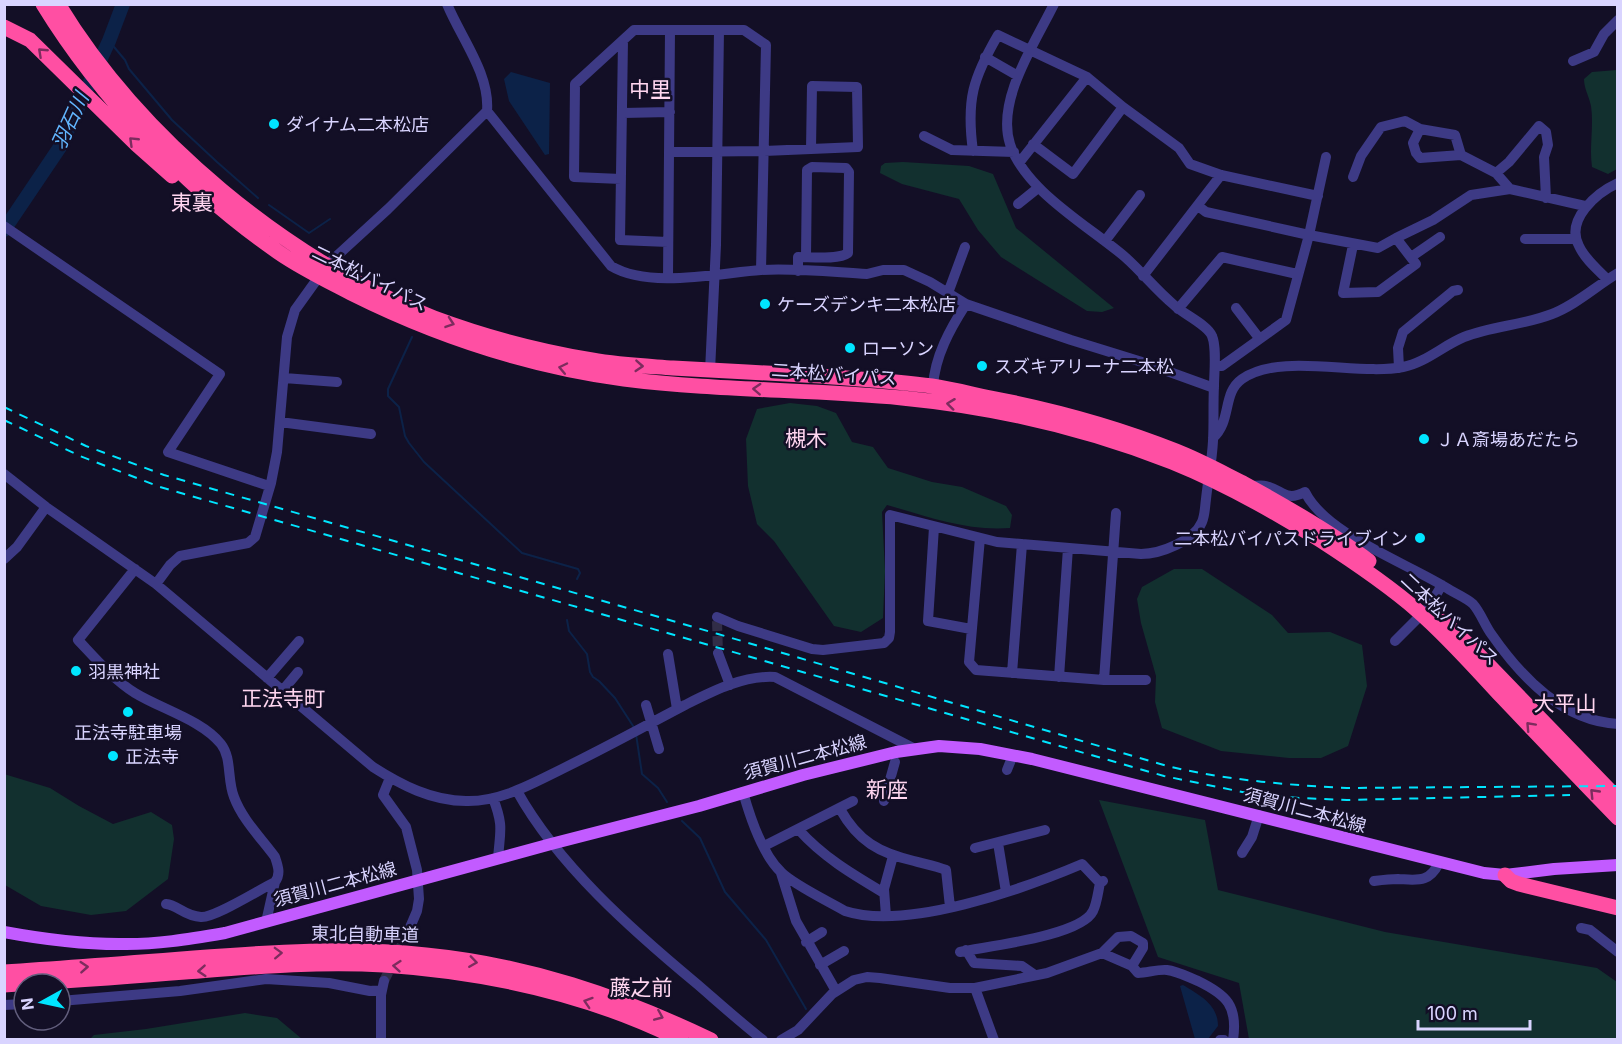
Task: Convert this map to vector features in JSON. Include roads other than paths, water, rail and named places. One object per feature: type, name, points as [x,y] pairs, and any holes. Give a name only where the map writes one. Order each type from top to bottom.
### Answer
[{"type":"highway","name":"二本松バイパス","points":[[42,4],[85,57]]},
{"type":"highway","name":"二本松バイパス","points":[[58,4],[105,93],[186,177],[279,253],[434,318],[493,338],[546,351],[611,363],[820,376],[933,386],[1019,403],[1074,417],[1176,451],[1278,513],[1425,611]]},
{"type":"highway","points":[[4,27],[30,40],[75,82],[105,93]]},
{"type":"highway","name":"二本松バイパス","points":[[105,93],[150,124],[219,189],[271,227],[323,270],[392,314],[492,351],[623,379],[899,397],[965,405],[1015,414],[1092,435],[1248,486],[1330,533],[1407,590],[1454,646],[1576,765],[1617,799]]},
{"type":"highway","name":"二本松バイパス","points":[[1576,765],[1617,818]]},
{"type":"highway","points":[[1505,875],[1519,884],[1617,908]]},
{"type":"highway","name":"東北自動車道","points":[[4,972],[280,953],[335,951],[425,955],[486,963],[578,986],[620,1000],[711,1040]]},
{"type":"highway","name":"東北自動車道","points":[[4,985],[279,966],[334,964],[414,968],[484,976],[576,998],[615,1011],[681,1040]]},
{"type":"main road","name":"須賀川二本松線","points":[[4,932],[119,944],[182,941],[225,933],[699,806],[802,775],[913,748],[939,746],[971,748],[1012,755],[1484,873],[1505,875],[1554,868],[1617,865]]},
{"type":"street","points":[[447,4],[480,73],[486,90],[487,111],[611,266],[631,274],[668,277],[714,276],[761,270],[867,274],[883,270],[904,270],[966,304],[1214,388]]},
{"type":"street","points":[[717,617],[738,626],[812,649],[823,650],[884,643],[890,638],[890,515],[980,538],[1068,549],[1152,554],[1181,542],[1197,530],[1204,517],[1213,438],[1215,366],[1211,333],[1178,309],[1106,241],[1038,188],[1017,158],[1007,131],[1007,113],[1018,76],[1054,4]]},
{"type":"street","points":[[1573,61],[1594,52],[1617,20]]},
{"type":"street","points":[[621,179],[574,177],[575,84],[634,30],[744,30],[766,45],[761,270]]},
{"type":"street","points":[[668,277],[670,30]]},
{"type":"street","points":[[710,370],[719,30]]},
{"type":"street","points":[[973,151],[969,126],[969,107],[973,85],[998,35],[1087,77],[1179,148],[1190,164],[1221,175],[1318,196]]},
{"type":"street","points":[[623,40],[621,240],[668,242]]},
{"type":"street","points":[[985,57],[1018,76]]},
{"type":"street","points":[[1017,158],[1033,144],[1087,77]]},
{"type":"street","points":[[669,152],[764,151],[811,149],[858,147],[857,87],[812,86],[811,149]]},
{"type":"street","points":[[1033,144],[1073,174],[1123,107]]},
{"type":"street","points":[[156,584],[180,556],[242,545],[252,541],[255,537],[277,452],[290,322],[295,310],[323,270],[487,111]]},
{"type":"street","points":[[623,113],[670,112]]},
{"type":"street","points":[[1353,177],[1361,156],[1381,128],[1406,121],[1420,129],[1455,135],[1461,155]]},
{"type":"street","points":[[1496,173],[1509,162],[1539,126],[1545,132],[1548,145],[1544,157],[1546,198]]},
{"type":"street","points":[[1420,129],[1413,143],[1420,158],[1461,155],[1496,173],[1510,189]]},
{"type":"street","points":[[924,136],[952,150],[1017,158]]},
{"type":"street","points":[[1215,366],[1222,366],[1286,320],[1309,236],[1326,157]]},
{"type":"street","points":[[802,271],[798,257],[806,257],[844,257],[848,253],[849,172],[846,168],[812,167],[807,170],[806,257]]},
{"type":"street","points":[[1143,276],[1221,175]]},
{"type":"street","points":[[1607,279],[1586,257],[1576,239],[1577,227],[1585,206],[1593,198],[1617,183]]},
{"type":"street","points":[[1018,204],[1038,188]]},
{"type":"street","points":[[1198,206],[1206,212],[1309,236],[1378,248],[1433,220],[1471,195],[1510,189],[1585,206]]},
{"type":"street","points":[[1106,241],[1140,195]]},
{"type":"street","points":[[4,226],[220,374],[168,452],[269,486]]},
{"type":"street","points":[[1412,257],[1440,237]]},
{"type":"street","points":[[1353,244],[1343,293],[1378,292],[1416,264],[1396,238]]},
{"type":"street","points":[[1525,239],[1576,239]]},
{"type":"street","points":[[948,293],[964,247]]},
{"type":"street","points":[[1178,309],[1222,257],[1298,274]]},
{"type":"street","points":[[1213,438],[1222,428],[1235,385],[1242,378],[1264,369],[1286,366],[1399,368],[1422,360],[1478,332],[1526,322],[1554,313],[1617,273]]},
{"type":"street","points":[[1399,368],[1398,348],[1403,332],[1453,291],[1458,290]]},
{"type":"street","points":[[933,386],[938,360],[949,331],[966,304]]},
{"type":"street","points":[[1236,308],[1259,338]]},
{"type":"street","points":[[284,378],[337,382]]},
{"type":"street","points":[[280,422],[371,434]]},
{"type":"street","points":[[4,474],[46,507],[156,584],[373,767],[415,790],[437,797],[464,802],[493,798],[517,791],[677,709],[730,685],[759,676],[776,677],[913,748]]},
{"type":"street","points":[[1248,486],[1265,485],[1286,496],[1297,496],[1305,492],[1311,504],[1321,514],[1373,550],[1472,603],[1492,636],[1518,669],[1547,696],[1579,716],[1589,720],[1617,724]]},
{"type":"street","points":[[4,560],[17,547],[46,507]]},
{"type":"street","points":[[1104,680],[1116,513]]},
{"type":"street","points":[[934,527],[928,621],[971,629]]},
{"type":"street","points":[[980,538],[969,662],[976,670],[1104,680],[1146,680]]},
{"type":"street","points":[[1012,673],[1022,544]]},
{"type":"street","points":[[1059,677],[1068,549]]},
{"type":"street","points":[[135,569],[78,640],[125,687],[202,728],[222,745],[227,756],[234,798],[239,809],[275,857],[278,866],[279,878],[275,882],[205,917],[188,915],[166,904]]},
{"type":"street","points":[[1395,641],[1425,611],[1442,585]]},
{"type":"street","points":[[267,678],[299,641]]},
{"type":"street","points":[[718,653],[730,685]]},
{"type":"street","points":[[668,654],[677,709]]},
{"type":"street","points":[[283,690],[298,672]]},
{"type":"street","points":[[646,705],[659,749]]},
{"type":"street","points":[[1007,770],[1012,755]]},
{"type":"street","points":[[884,801],[895,762]]},
{"type":"street","points":[[390,778],[383,795],[406,826],[418,880],[417,912],[408,932]]},
{"type":"street","points":[[517,791],[532,818],[551,844],[668,960],[763,1040]]},
{"type":"street","points":[[743,792],[750,817],[764,846],[781,872],[796,921],[836,991]]},
{"type":"street","points":[[493,798],[502,830],[498,859]]},
{"type":"street","points":[[764,846],[854,801]]},
{"type":"street","points":[[840,809],[858,835],[878,849],[893,856],[946,870],[950,907]]},
{"type":"street","points":[[1242,853],[1252,837],[1259,816]]},
{"type":"street","points":[[798,829],[820,852],[840,867],[884,892]]},
{"type":"street","points":[[975,848],[1045,830]]},
{"type":"street","points":[[998,843],[1006,892]]},
{"type":"street","points":[[886,916],[884,892],[893,856]]},
{"type":"street","points":[[1374,881],[1423,879],[1434,872],[1439,863]]},
{"type":"street","points":[[781,872],[845,910],[856,914],[903,916],[950,907],[1006,892],[1040,882],[1082,864],[1101,882],[1093,911],[1081,922],[1055,934],[963,951],[974,963],[1022,966],[1035,975]]},
{"type":"street","points":[[266,922],[275,882]]},
{"type":"street","points":[[1581,928],[1590,930],[1617,952]]},
{"type":"street","points":[[806,942],[822,932]]},
{"type":"street","points":[[781,1040],[798,1030],[836,991],[847,984],[867,977],[950,988],[975,988],[1055,970],[1102,953],[1118,937],[1131,936],[1143,944],[1132,966]]},
{"type":"street","points":[[820,964],[844,951]]},
{"type":"street","points":[[1102,953],[1132,966],[1138,973],[1166,970],[1216,990],[1231,1005],[1234,1015],[1233,1040]]},
{"type":"street","points":[[72,1000],[180,991],[266,979],[329,983],[370,991],[383,985],[381,1040]]},
{"type":"street","points":[[975,988],[994,1040]]},
{"type":"water","points":[[511,72],[550,83],[549,154],[545,155],[509,101],[504,79]]},
{"type":"water","points":[[1183,985],[1206,1001],[1215,1012],[1218,1026],[1208,1039],[1195,1039],[1180,986]]},
{"type":"waterway","name":"羽石川","points":[[4,230],[60,147],[109,41],[123,4]]},
{"type":"waterway","points":[[109,41],[125,60],[129,69],[172,120],[258,198]]},
{"type":"waterway","points":[[269,205],[309,233],[330,219]]},
{"type":"waterway","points":[[412,337],[388,389],[388,396],[399,407],[405,436],[409,443],[424,462],[522,553],[578,569],[580,573],[577,579]]},
{"type":"waterway","points":[[567,620],[569,631],[587,654],[593,677],[615,698],[635,729]]},
{"type":"waterway","points":[[636,734],[642,774],[658,788],[667,802]]},
{"type":"waterway","points":[[682,821],[700,838],[725,892],[766,940],[806,1009]]},
{"type":"tunnel","points":[[717,621],[718,653]]},
{"type":"tunnel","points":[[384,981],[408,932]]},
{"type":"railway","points":[[4,407],[86,446],[164,475],[1167,766],[1257,781],[1347,788],[1618,786]]},
{"type":"railway","points":[[4,420],[80,456],[160,487],[1164,776],[1257,795],[1300,798],[1347,800],[1570,795]]},
{"type":"place","name":"ダイナム二本松店","points":[[274,124]]},
{"type":"place","name":"ケーズデンキ二本松店","points":[[765,304]]},
{"type":"place","name":"ローソン","points":[[850,348]]},
{"type":"place","name":"スズキアリーナ二本松","points":[[982,366]]},
{"type":"place","name":"ＪＡ斎場あだたら","points":[[1424,439]]},
{"type":"place","name":"二本松バイパスドライブイン","points":[[1420,538]]},
{"type":"place","name":"羽黒神社","points":[[76,671]]},
{"type":"place","name":"正法寺駐車場","points":[[128,712]]},
{"type":"place","name":"正法寺","points":[[113,756]]},
{"type":"district","name":"中里","points":[[650,89]]},
{"type":"district","name":"東裏","points":[[192,202]]},
{"type":"district","name":"槻木","points":[[806,438]]},
{"type":"district","name":"正法寺町","points":[[283,698]]},
{"type":"district","name":"大平山","points":[[1565,703]]},
{"type":"district","name":"新座","points":[[887,789]]},
{"type":"district","name":"藤之前","points":[[641,987]]}]
